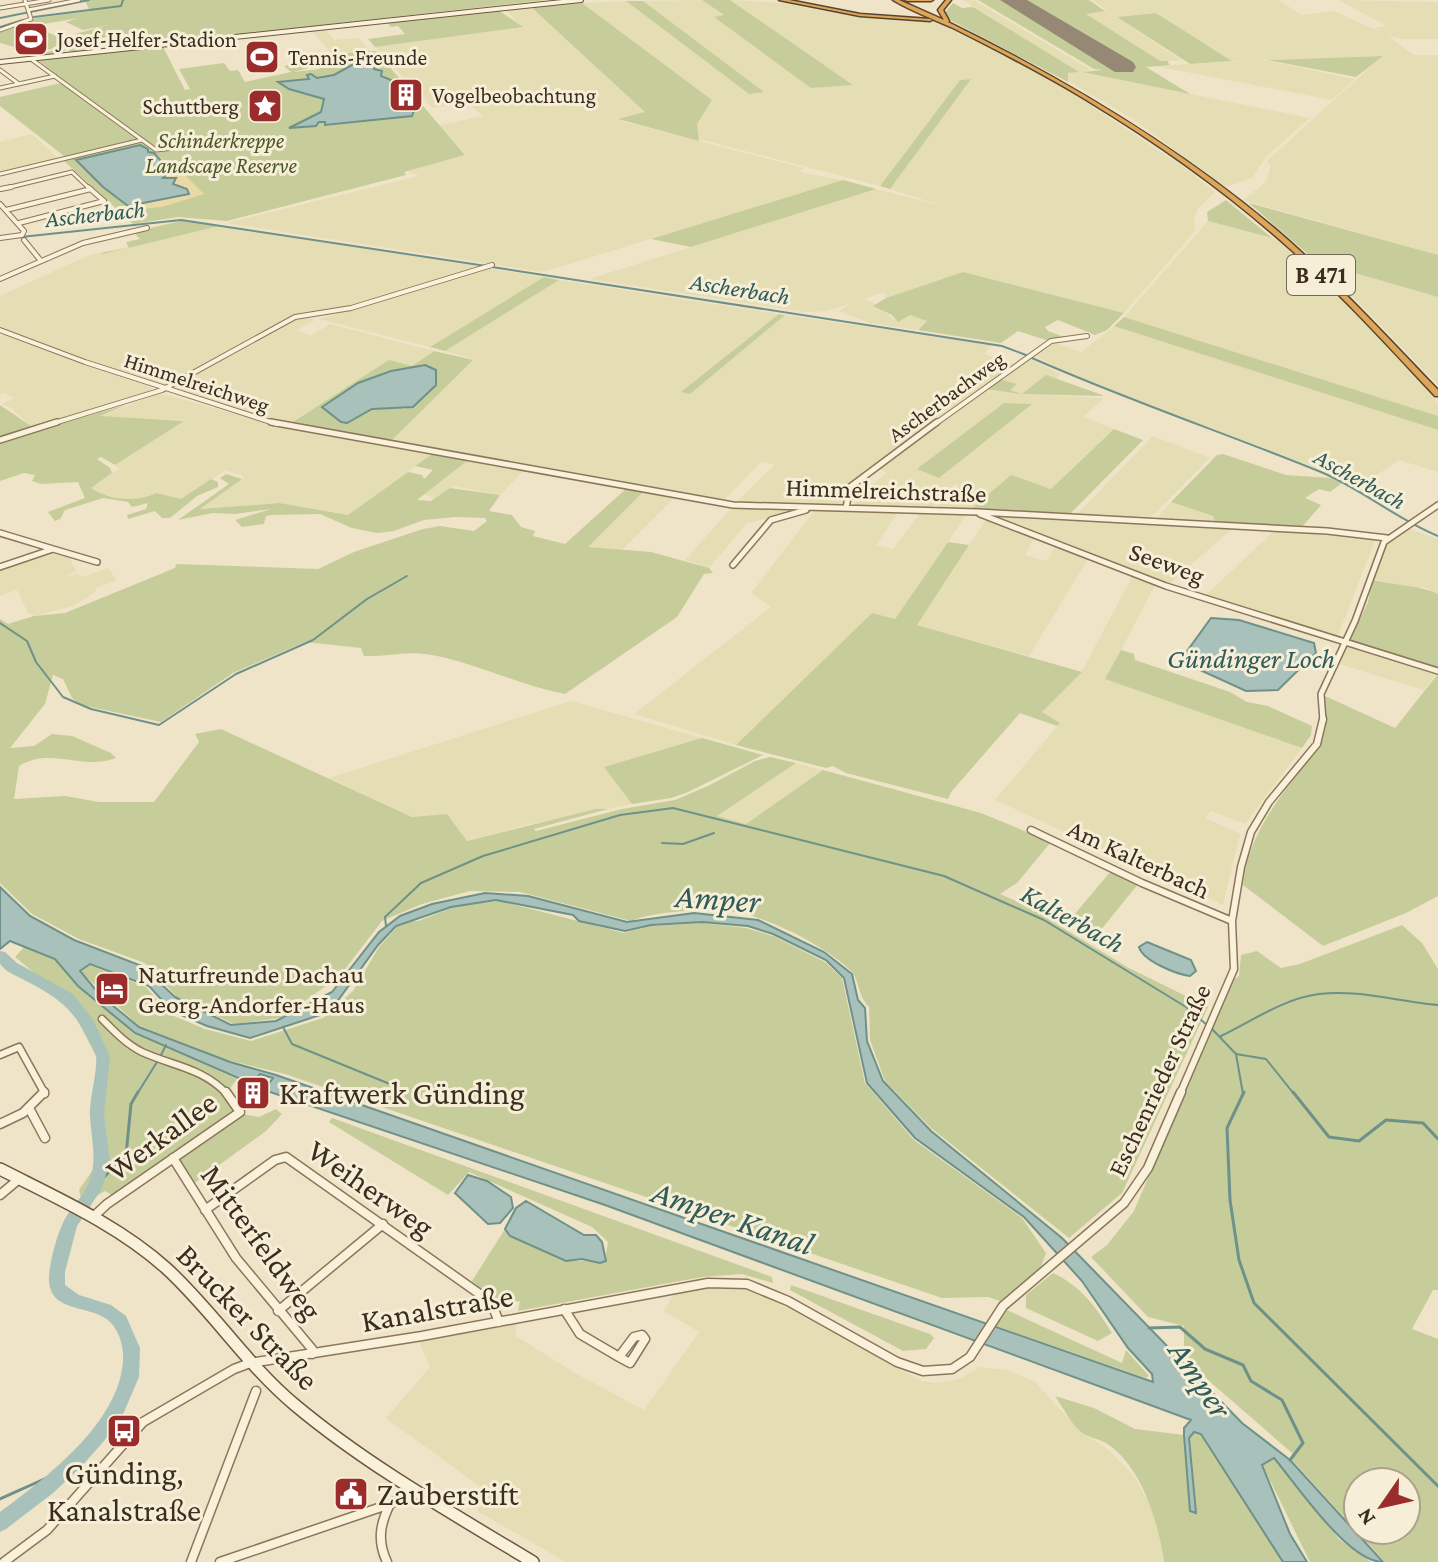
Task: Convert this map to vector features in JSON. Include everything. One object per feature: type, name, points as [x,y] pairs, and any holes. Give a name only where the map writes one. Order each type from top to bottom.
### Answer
[{"type":"highway","points":[[781,0],[860,15],[917,17],[955,27]]},
{"type":"highway","points":[[822,0],[850,11],[872,14],[893,9],[892,0]]},
{"type":"highway","name":"B 471","points":[[892,0],[955,27],[1086,97],[1213,183],[1269,228],[1342,294],[1438,394]]},
{"type":"highway","points":[[907,0],[931,0]]},
{"type":"highway","points":[[949,0],[940,10],[955,27]]},
{"type":"street","points":[[0,8],[49,0]]},
{"type":"street","points":[[29,11],[79,0]]},
{"type":"street","points":[[0,62],[581,0]]},
{"type":"street","points":[[0,30],[31,19],[26,2]]},
{"type":"street","points":[[31,59],[156,150],[201,145]]},
{"type":"street","points":[[0,70],[19,84]]},
{"type":"street","points":[[0,88],[55,76]]},
{"type":"street","points":[[0,174],[142,140]]},
{"type":"street","points":[[0,189],[72,172],[104,201],[19,223]]},
{"type":"street","points":[[6,210],[91,189]]},
{"type":"street","points":[[0,204],[19,223],[24,231],[23,237],[41,261]]},
{"type":"street","points":[[0,279],[82,244],[147,228]]},
{"type":"street","points":[[0,238],[23,237]]},
{"type":"street","points":[[75,237],[93,249]]},
{"type":"street","points":[[0,440],[165,389],[295,317],[351,308],[490,266]]},
{"type":"street","name":"Himmelreichweg","points":[[0,330],[165,389],[285,427],[389,442]]},
{"type":"street","name":"Ascherbachweg","points":[[846,508],[850,487],[1027,356],[1051,341],[1087,336]]},
{"type":"street","name":"Himmelreichstraße","points":[[389,442],[733,505],[978,512],[1327,531],[1387,538]]},
{"type":"street","points":[[1387,538],[1438,505]]},
{"type":"street","points":[[733,565],[771,520],[809,508]]},
{"type":"street","points":[[1429,511],[1438,514]]},
{"type":"street","name":"Seeweg","points":[[978,512],[1166,586],[1438,671]]},
{"type":"street","points":[[0,533],[97,562]]},
{"type":"street","name":"Eschenrieder Straße","points":[[632,1296],[708,1283],[747,1284],[788,1301],[897,1362],[923,1371],[952,1369],[970,1357],[1003,1306],[1124,1203],[1138,1185],[1234,969],[1232,921],[1250,835],[1269,802],[1317,744],[1323,719],[1321,694],[1345,644],[1387,538]]},
{"type":"street","points":[[0,567],[53,549]]},
{"type":"street","name":"Am Kalterbach","points":[[1031,830],[1142,883],[1232,921]]},
{"type":"street","name":"Werkallee","points":[[85,1213],[107,1204],[240,1112],[206,1074],[140,1051],[122,1039],[102,1019]]},
{"type":"street","points":[[0,1055],[19,1047],[44,1090],[42,1098],[0,1124]]},
{"type":"street","points":[[29,1108],[45,1138]]},
{"type":"street","name":"Weiherweg","points":[[205,1210],[275,1160],[286,1157],[491,1302],[499,1322]]},
{"type":"street","name":"Mitterfeldweg","points":[[173,1158],[236,1258],[312,1349],[312,1354]]},
{"type":"street","name":"Brucker Straße","points":[[0,1169],[128,1238],[169,1271],[250,1363],[329,1432],[412,1489],[533,1562]]},
{"type":"street","points":[[0,1195],[19,1179]]},
{"type":"street","points":[[278,1311],[383,1224]]},
{"type":"street","name":"Kanalstraße","points":[[4,1562],[18,1558],[47,1530],[143,1422],[196,1389],[250,1363],[499,1322],[632,1296]]},
{"type":"street","points":[[564,1309],[580,1334],[619,1357]]},
{"type":"street","points":[[191,1562],[256,1391]]},
{"type":"street","points":[[220,1562],[390,1504],[406,1496],[412,1489]]},
{"type":"street","points":[[387,1562],[379,1543],[379,1531],[390,1504]]},
{"type":"shaded area","points":[[702,0],[726,15],[715,18],[812,88],[852,84],[730,0],[783,3],[849,16],[906,18],[940,24],[1066,89],[1188,170],[1215,192],[1198,209],[1194,219],[1195,231],[1124,313],[963,272],[886,298],[884,292],[864,299],[873,302],[895,320],[910,315],[928,321],[916,330],[870,323],[838,311],[854,302],[828,311],[804,312],[589,279],[876,189],[946,207],[890,189],[970,79],[960,80],[880,186],[699,139],[697,124],[712,100],[582,3],[626,1],[749,94],[763,92],[643,1]]},
{"type":"shaded area","points":[[963,0],[974,0],[1091,70],[1080,72],[1310,118],[1266,157],[1252,178],[1226,187],[1131,118],[1068,81],[1068,73],[1077,72]]},
{"type":"shaded area","points":[[1092,0],[1279,0],[1301,15],[1334,11],[1378,31],[1373,28],[1386,26],[1339,0],[1438,2],[1438,39],[1388,36],[1414,55],[1438,55],[1438,255],[1243,200],[1266,182],[1271,166],[1267,163],[1269,159],[1382,56],[1264,60],[1355,79],[1332,100],[1155,66],[1260,60],[1232,61],[1156,13],[1117,17],[1181,60],[1160,62],[1084,13],[1107,10]]},
{"type":"shaded area","points":[[531,7],[646,112],[621,121],[804,168],[800,171],[803,173],[843,180],[543,272],[227,223],[418,176],[407,171],[466,155],[440,125],[484,116],[466,102],[432,108],[375,47],[522,27],[505,9]]},
{"type":"shaded area","points":[[325,29],[334,40],[359,38],[370,51],[331,53],[312,31]]},
{"type":"shaded area","points":[[32,134],[58,158],[0,173],[0,142]]},
{"type":"shaded area","points":[[1208,221],[1277,240],[1345,302],[1427,387],[1438,404],[1438,416],[1124,317]]},
{"type":"shaded area","points":[[219,226],[482,267],[339,310],[292,317],[169,385],[83,360],[0,327],[0,296],[87,256]]},
{"type":"shaded area","points":[[1317,262],[1438,297],[1438,385],[1358,302]]},
{"type":"shaded area","points":[[486,268],[544,277],[430,347],[319,319]]},
{"type":"shaded area","points":[[559,280],[779,314],[683,392],[690,393],[785,315],[992,345],[984,354],[1013,364],[848,485],[843,507],[737,502],[774,465],[762,461],[723,501],[392,440],[473,359],[445,351]]},
{"type":"shaded area","points":[[304,316],[315,320],[297,330],[310,336],[330,324],[434,351],[412,366],[313,408],[288,425],[258,418],[173,387],[286,322]]},
{"type":"shaded area","points":[[1114,326],[1438,430],[1438,472],[1399,460],[1362,485],[1064,372],[1031,353],[1053,342],[1081,352]]},
{"type":"shaded area","points":[[4,334],[152,388],[151,391],[31,426],[2,404],[14,398],[4,393],[0,395],[0,336]]},
{"type":"shaded area","points":[[1027,357],[1060,374],[1056,379],[1046,375],[1023,394],[1104,398],[1083,417],[1114,429],[1051,489],[1011,476],[970,510],[934,509],[959,486],[954,484],[952,491],[930,509],[853,506],[865,490],[887,473],[878,468],[986,389],[1009,390],[1016,385],[999,379]]},
{"type":"shaded area","points":[[159,393],[288,429],[435,452],[348,515],[279,503],[198,509],[245,477],[226,470],[180,500],[156,493],[140,502],[100,494],[90,488],[119,469],[115,465],[186,420],[98,417]]},
{"type":"shaded area","points":[[1153,436],[1210,458],[1149,519],[1076,515]]},
{"type":"shaded area","points":[[472,457],[527,467],[500,495],[454,486],[436,499],[423,494]]},
{"type":"shaded area","points":[[645,490],[676,496],[622,550],[587,547]]},
{"type":"shaded area","points":[[1171,502],[1213,516],[1216,524],[1154,521]]},
{"type":"shaded area","points":[[733,506],[798,511],[747,523],[709,568],[685,560]]},
{"type":"shaded area","points":[[815,510],[898,512],[876,545],[893,549],[921,512],[967,514],[895,619],[872,613],[736,745],[634,714],[771,607],[751,593]]},
{"type":"shaded area","points":[[983,514],[1233,528],[1169,584]]},
{"type":"shaded area","points":[[987,518],[1034,538],[1025,555],[1046,561],[1056,545],[1089,557],[1029,656],[917,625]]},
{"type":"shaded area","points":[[1406,528],[1438,539],[1438,594],[1424,587],[1411,589],[1373,580],[1386,542]]},
{"type":"shaded area","points":[[1275,530],[1375,541],[1337,638],[1205,596]]},
{"type":"shaded area","points":[[53,554],[69,557],[76,571],[63,577],[78,574],[83,577],[108,568],[117,581],[97,587],[94,593],[73,606],[34,616],[28,613],[17,590],[0,596],[0,568]]},
{"type":"shaded area","points":[[1133,575],[1155,585],[1106,679],[1302,748],[1245,824],[1211,811],[1206,818],[1240,834],[1223,905],[995,800],[1060,723],[1041,712],[1081,673]]},
{"type":"shaded area","points":[[1346,646],[1437,673],[1424,690],[1339,664]]},
{"type":"shaded area","points":[[571,701],[702,738],[605,767],[632,804],[530,824],[466,841],[447,815],[412,817],[329,778]]},
{"type":"shaded area","points":[[796,763],[823,770],[746,824],[716,816]]},
{"type":"shaded area","points":[[708,1285],[747,1288],[786,1305],[922,1381],[936,1383],[959,1379],[980,1367],[1006,1370],[1034,1381],[1080,1431],[1109,1450],[1134,1476],[1151,1506],[1161,1536],[1163,1562],[566,1562],[477,1511],[490,1494],[386,1418],[430,1367],[419,1342],[516,1324],[516,1336],[575,1373],[644,1410],[699,1332],[664,1311],[674,1294]]},
{"type":"green space","name":"Schinderkreppe Landscape Reserve","points":[[546,0],[161,43],[185,90],[190,89],[179,69],[224,63],[230,71],[238,70],[245,82],[291,72],[284,66],[301,62],[309,68],[293,72],[320,69],[309,60],[327,56],[342,64],[328,54],[376,51],[465,155],[404,172],[406,175],[227,221],[178,217],[133,224],[64,161],[64,156],[0,106],[0,97],[65,82],[33,56],[62,48],[66,50],[57,53],[71,52],[64,47],[79,43],[88,47],[79,51],[142,43],[110,26],[122,33],[91,41],[122,36],[127,40],[93,47],[89,41],[75,34],[108,25],[83,30],[66,22],[78,18],[33,26],[63,39],[63,44],[55,48],[32,50],[0,43],[0,32],[17,27],[14,26],[37,18],[90,11],[85,1]]},
{"type":"green space","points":[[702,0],[730,0],[853,85],[811,88],[714,17],[724,15]]},
{"type":"green space","points":[[978,0],[1089,0],[1105,11],[1086,14],[1160,61],[1167,61],[1170,65],[1146,67],[1190,94],[1082,72],[1103,70],[1094,69]]},
{"type":"green space","points":[[626,1],[643,1],[764,92],[749,94]]},
{"type":"green space","points":[[582,3],[712,100],[697,124],[699,141],[618,119],[645,112],[531,7]]},
{"type":"green space","points":[[953,3],[962,8],[973,7],[1079,72],[1068,73],[1068,82],[952,21],[944,14]]},
{"type":"green space","points":[[498,10],[523,27],[375,47],[368,39],[405,34],[398,26],[391,27],[387,22]]},
{"type":"green space","points":[[1156,13],[1232,61],[1190,64],[1117,17]]},
{"type":"green space","points":[[1383,56],[1356,77],[1267,60]]},
{"type":"green space","points":[[971,79],[890,189],[880,186],[960,80]]},
{"type":"green space","points":[[843,180],[876,189],[691,247],[651,239]]},
{"type":"green space","points":[[1226,200],[1272,238],[1208,221],[1207,212]]},
{"type":"green space","points":[[1249,203],[1438,255],[1438,297],[1317,262]]},
{"type":"green space","points":[[181,221],[219,226],[129,248],[126,242],[140,239],[133,232]]},
{"type":"green space","points":[[963,272],[1124,313],[1107,330],[1095,335],[1058,320],[1045,327],[1064,337],[1049,341],[1018,331],[1001,343],[918,330],[927,321],[910,315],[898,322],[892,315],[873,306],[886,298]]},
{"type":"green space","points":[[544,277],[559,280],[445,351],[430,347]]},
{"type":"green space","points":[[779,314],[785,315],[690,394],[681,392]]},
{"type":"green space","points":[[1124,317],[1438,416],[1438,430],[1114,326]]},
{"type":"green space","points":[[434,351],[473,360],[392,440],[288,425],[389,360],[412,366]],"holes":[[[425,365],[405,409],[390,406],[323,407],[358,383],[390,371]]]},
{"type":"green space","points":[[1046,375],[1105,396],[1022,394]]},
{"type":"green space","points":[[999,379],[1017,384],[1010,390],[1022,394],[986,389]]},
{"type":"green space","points":[[141,394],[32,430],[26,428],[29,431],[0,439],[0,405],[31,426]]},
{"type":"green space","points":[[1004,403],[1032,404],[939,478],[917,469]]},
{"type":"green space","points":[[126,405],[100,416],[184,421],[115,465],[101,457],[97,459],[112,473],[91,488],[123,499],[156,493],[181,499],[211,479],[218,482],[218,487],[197,496],[170,518],[162,518],[155,511],[128,519],[127,515],[146,509],[148,503],[132,507],[128,502],[103,498],[65,510],[55,521],[48,512],[85,498],[78,482],[41,484],[32,481],[35,475],[24,473],[0,481],[0,441]]},
{"type":"green space","points":[[1114,429],[1143,440],[1069,515],[970,510],[1011,475],[1051,489]]},
{"type":"green space","points":[[435,452],[472,457],[417,500],[431,501],[450,488],[500,495],[489,511],[512,515],[521,527],[535,531],[533,536],[565,544],[628,487],[645,490],[588,547],[651,552],[709,568],[713,573],[704,574],[677,617],[565,694],[432,655],[364,656],[361,648],[305,642],[233,673],[161,722],[81,705],[72,698],[63,679],[53,675],[45,704],[10,748],[34,746],[52,734],[72,736],[116,758],[91,762],[55,758],[31,760],[19,766],[14,799],[65,796],[99,802],[154,802],[199,742],[195,734],[221,729],[412,817],[447,814],[467,841],[596,809],[608,809],[534,829],[675,800],[755,761],[770,757],[796,763],[717,816],[746,824],[823,770],[981,813],[1051,842],[1017,883],[1000,894],[1027,906],[1127,967],[1208,1007],[1122,1193],[1069,1238],[931,1128],[885,1081],[870,1040],[869,1007],[850,970],[804,938],[753,916],[726,911],[692,911],[657,914],[631,921],[520,892],[470,891],[422,904],[382,921],[339,977],[280,1018],[234,1024],[178,998],[145,963],[79,939],[32,914],[0,883],[0,619],[8,624],[34,616],[65,613],[175,568],[176,564],[318,569],[354,552],[423,529],[440,526],[474,531],[487,521],[485,518],[424,520],[394,531],[377,533],[352,528],[320,514],[266,516],[264,524],[242,527],[235,520],[271,509],[235,514],[213,513],[178,520],[229,484],[220,478],[226,474],[242,479],[200,509],[279,503],[348,515],[408,472],[422,475],[424,479],[433,470],[415,466]]},
{"type":"green space","points":[[1223,454],[1286,475],[1331,478],[1342,483],[1330,492],[1319,489],[1305,498],[1321,505],[1301,528],[1216,524],[1213,516],[1171,502],[1217,455]]},
{"type":"green space","points":[[948,542],[969,545],[917,625],[1082,672],[1042,712],[1060,723],[1057,726],[1020,713],[948,799],[846,773],[833,766],[826,768],[736,745],[872,613],[895,619]]},
{"type":"green space","points":[[1373,580],[1438,594],[1438,669],[1349,643],[1368,602]]},
{"type":"green space","points":[[1121,650],[1134,654],[1135,660],[1230,692],[1247,702],[1268,706],[1312,726],[1311,735],[1302,748],[1105,679]]},
{"type":"green space","points":[[1438,674],[1438,896],[1406,913],[1323,946],[1243,885],[1253,845],[1272,809],[1322,742],[1325,696],[1395,728]]},
{"type":"green space","points":[[702,738],[763,755],[688,792],[632,804],[604,767]]},
{"type":"green space","points":[[1111,871],[1138,884],[1096,936],[1068,922]]},
{"type":"green space","points":[[500,901],[624,933],[651,926],[703,923],[746,928],[773,936],[825,962],[842,978],[865,1083],[914,1140],[1022,1218],[1046,1253],[1040,1269],[1000,1301],[988,1297],[942,1298],[285,1074],[227,1060],[138,1025],[81,972],[89,965],[146,987],[169,1014],[205,1029],[251,1041],[323,1018],[353,991],[379,947],[402,921],[418,921],[457,906]]},
{"type":"green space","points":[[1402,925],[1422,943],[1438,969],[1438,1290],[1433,1290],[1412,1329],[1438,1339],[1438,1562],[1385,1562],[1370,1546],[1422,1546],[1422,1466],[1342,1466],[1342,1515],[1292,1460],[1292,1453],[1208,1380],[1184,1351],[1184,1326],[1148,1317],[1091,1257],[1107,1245],[1134,1211],[1232,981],[1239,976],[1241,955],[1257,951],[1281,968],[1300,964]]},
{"type":"green space","points":[[24,947],[55,959],[78,986],[135,1033],[237,1079],[224,1096],[234,1109],[116,1198],[105,1191],[88,1201],[81,1198],[79,1190],[98,1162],[91,1118],[98,1060],[71,1008],[15,957]]},
{"type":"green space","points":[[276,1109],[282,1114],[266,1131],[193,1184],[178,1159],[242,1114],[259,1117]]},
{"type":"green space","points":[[332,1118],[772,1277],[773,1283],[742,1274],[702,1277],[518,1311],[520,1301],[500,1304],[472,1281],[505,1229],[510,1236],[566,1261],[605,1261],[608,1242],[592,1227],[469,1172],[448,1195],[329,1122]]},
{"type":"green space","points":[[1053,1273],[1087,1298],[1112,1333],[1098,1341],[1026,1308],[1026,1295]]},
{"type":"green space","points":[[791,1285],[934,1338],[926,1349],[903,1351],[790,1290]]},
{"type":"green space","points":[[1007,1310],[1122,1363],[1126,1350],[1149,1376],[1146,1378],[996,1326]]},
{"type":"green space","points":[[1055,1396],[1094,1408],[1135,1429],[1184,1435],[1190,1511],[1195,1513],[1189,1438],[1194,1432],[1201,1434],[1283,1562],[1164,1562],[1153,1514],[1131,1468],[1109,1445],[1077,1429]]},
{"type":"green space","points":[[1274,1458],[1342,1541],[1342,1546],[1349,1546],[1371,1562],[1310,1562],[1262,1464]]},
{"type":"sand","points":[[154,153],[185,175],[204,194],[162,207],[127,210],[124,205],[134,206],[188,194],[173,184],[176,178],[163,178],[170,171]]},
{"type":"water","points":[[365,55],[375,65],[374,69],[382,71],[381,76],[391,80],[409,104],[403,109],[414,110],[412,116],[325,125],[325,122],[319,122],[316,126],[289,128],[321,112],[324,99],[289,89],[278,82],[309,79],[307,75],[311,74],[317,78],[334,75],[354,64],[350,59]]},
{"type":"water","points":[[140,145],[154,153],[170,171],[163,178],[176,178],[173,184],[187,189],[189,194],[128,206],[76,160]]},
{"type":"water","points":[[425,365],[436,370],[436,385],[413,407],[372,409],[347,423],[322,407],[358,383],[391,371]]},
{"type":"water","name":"Gündinger Loch","points":[[1211,618],[1239,620],[1314,643],[1316,653],[1278,690],[1246,691],[1189,665],[1185,654]]},
{"type":"water","points":[[0,887],[30,916],[74,940],[142,966],[175,997],[231,1025],[276,1021],[332,992],[379,932],[400,916],[432,904],[485,893],[528,896],[627,922],[694,913],[758,920],[824,952],[852,974],[858,1000],[865,1008],[867,1041],[883,1081],[931,1131],[1062,1238],[1242,1423],[1290,1460],[1342,1517],[1342,1539],[1274,1458],[1262,1465],[1290,1534],[1307,1562],[1283,1562],[1201,1434],[1194,1432],[1189,1438],[1196,1513],[1190,1511],[1184,1428],[1191,1420],[605,1205],[264,1090],[273,1078],[260,1074],[252,1084],[135,1033],[78,986],[55,959],[10,941],[0,949]],"holes":[[[496,900],[573,915],[579,921],[625,931],[651,925],[702,922],[748,926],[773,934],[826,960],[844,978],[867,1083],[915,1138],[1024,1217],[1082,1281],[1128,1348],[1152,1374],[1153,1382],[276,1075],[230,1062],[139,1027],[100,995],[80,971],[90,964],[149,986],[172,1011],[207,1026],[250,1038],[320,1015],[339,999],[378,945],[396,926],[451,907]]]},
{"type":"water","points":[[1147,942],[1191,960],[1196,971],[1190,976],[1184,975],[1153,962],[1139,947]]},
{"type":"water","points":[[468,1175],[487,1181],[511,1197],[513,1208],[500,1223],[488,1224],[455,1193]]},
{"type":"water","points":[[526,1201],[584,1235],[596,1235],[602,1242],[606,1261],[566,1261],[510,1236],[505,1229],[516,1208]]},
{"type":"water","points":[[1350,1546],[1368,1546],[1383,1562],[1369,1559]]},
{"type":"waterway","points":[[0,18],[89,0]]},
{"type":"waterway","points":[[34,17],[121,6],[123,0]]},
{"type":"waterway","points":[[0,27],[23,20]]},
{"type":"waterway","name":"Ascherbach","points":[[21,237],[181,220],[486,266]]},
{"type":"waterway","name":"Ascherbach","points":[[492,267],[1002,346],[1026,355]]},
{"type":"waterway","name":"Ascherbach","points":[[1032,358],[1321,472],[1438,536]]},
{"type":"waterway","points":[[0,623],[27,641],[36,662],[63,697],[91,709],[159,725],[236,674],[313,640],[367,599],[407,576]]},
{"type":"waterway","name":"Kalterbach","points":[[386,926],[385,917],[421,883],[483,856],[620,815],[673,808],[944,876],[1044,920],[1186,1007],[1207,1025]]},
{"type":"waterway","points":[[662,843],[683,844],[714,833]]},
{"type":"waterway","points":[[0,956],[12,967],[68,998],[88,1024],[103,1056],[97,1114],[102,1162],[96,1185],[70,1224],[57,1272],[57,1288],[74,1301],[115,1316],[132,1348],[130,1377],[118,1406],[98,1435],[47,1487],[0,1523]]},
{"type":"waterway","points":[[1221,1036],[1281,1005],[1319,994],[1364,994],[1438,1005]]},
{"type":"waterway","points":[[283,1027],[292,1044],[402,1089]]},
{"type":"waterway","name":"Kalterbach","points":[[1212,1029],[1236,1054]]},
{"type":"waterway","points":[[160,1057],[166,1045]]},
{"type":"waterway","points":[[1236,1054],[1266,1059],[1294,1094]]},
{"type":"waterway","name":"Kalterbach","points":[[1236,1054],[1243,1094]]},
{"type":"waterway","points":[[137,1094],[157,1062]]},
{"type":"waterway","points":[[96,1185],[126,1155],[131,1104],[138,1092]]},
{"type":"waterway","name":"Kalterbach","points":[[1244,1092],[1227,1128],[1230,1200],[1239,1260],[1254,1303],[1438,1486]]},
{"type":"waterway","points":[[1293,1092],[1329,1137],[1359,1141],[1386,1120],[1423,1123],[1438,1139]]},
{"type":"waterway","name":"Amper","points":[[1149,1328],[1180,1327],[1205,1349],[1243,1365],[1251,1381],[1282,1400],[1303,1443],[1290,1460]]},
{"type":"waterway","points":[[0,1499],[69,1468]]},
{"type":"runway","points":[[1011,0],[1124,67]]},
{"type":"place","name":"Josef-Helfer-Stadion","points":[[31,39]]},
{"type":"place","name":"Tennis-Freunde","points":[[262,57]]},
{"type":"place","name":"Vogelbeobachtung","points":[[406,95]]},
{"type":"place","name":"Schuttberg","points":[[265,106]]},
{"type":"place","name":"Naturfreunde Dachau Georg-Andorfer-Haus","points":[[112,989]]},
{"type":"place","name":"Kraftwerk Günding","points":[[253,1093]]},
{"type":"place","name":"Günding, Kanalstraße","points":[[124,1431]]},
{"type":"place","name":"Zauberstift","points":[[351,1494]]},
{"type":"water label","name":"Amper Kanal","points":[[733,1217]]}]
